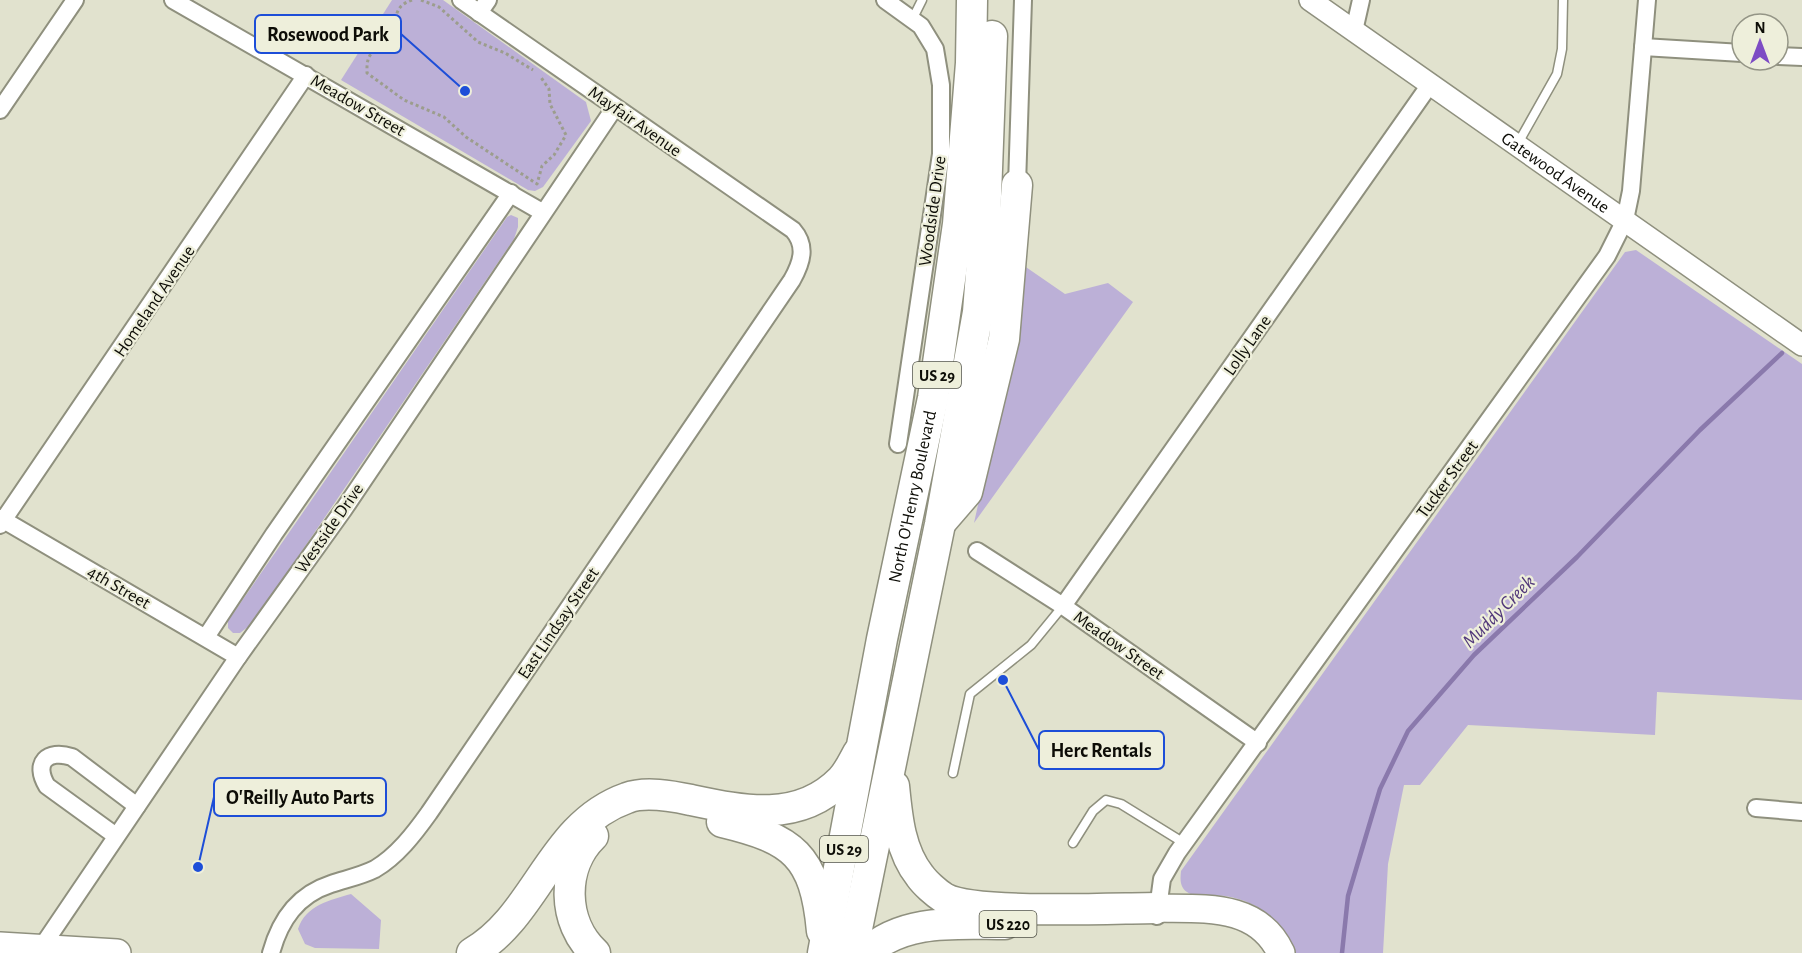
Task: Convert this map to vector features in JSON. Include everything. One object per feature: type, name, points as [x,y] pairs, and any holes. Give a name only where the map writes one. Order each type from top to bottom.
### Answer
[{"type":"highway","name":"North O'Henry Boulevard","points":[[833,953],[863,746],[882,639],[933,398],[958,224],[971,63],[972,0]]},
{"type":"highway","name":"North O'Henry Boulevard","points":[[833,953],[891,758],[940,524],[978,312],[986,222],[993,0]]},
{"type":"highway","points":[[940,524],[967,492],[1004,339],[1017,185]]},
{"type":"highway","points":[[472,953],[505,927],[573,832],[597,812],[630,797],[671,796],[745,812],[779,811],[812,801],[842,780],[863,746]]},
{"type":"highway","points":[[891,758],[898,823],[907,853],[920,877],[945,898],[980,907],[1157,915],[1208,909],[1229,911],[1247,917],[1264,928],[1275,939],[1281,953]]},
{"type":"highway","points":[[595,953],[582,941],[568,902],[573,863],[590,838],[617,816],[650,811],[686,814],[761,832],[790,846],[810,874],[833,953]]},
{"type":"highway","name":"US 220","points":[[866,953],[899,931],[931,925],[1157,915],[1228,927],[1253,941],[1263,953]]},
{"type":"highway","points":[[0,946],[117,953]]},
{"type":"street","points":[[0,110],[75,0]]},
{"type":"street","name":"Meadow Street","points":[[173,0],[542,212]]},
{"type":"street","name":"Mayfair Avenue","points":[[461,0],[483,6],[615,107],[793,230],[803,246]]},
{"type":"street","name":"Woodside Drive","points":[[885,0],[921,26],[935,49],[941,85],[941,154],[898,444]]},
{"type":"street","points":[[1017,185],[1023,0]]},
{"type":"street","name":"Gatewood Avenue","points":[[1310,0],[1802,345]]},
{"type":"street","points":[[1354,31],[1361,0]]},
{"type":"street","name":"Tucker Street","points":[[1157,915],[1162,879],[1184,843],[1607,256],[1625,220],[1631,191],[1647,0]]},
{"type":"street","points":[[1643,47],[1730,52]]},
{"type":"street","name":"Homeland Avenue","points":[[1,522],[306,75]]},
{"type":"street","name":"Lolly Lane","points":[[1063,606],[1431,83]]},
{"type":"street","name":"Westside Drive","points":[[39,950],[238,657],[344,509],[542,212],[615,107]]},
{"type":"street","points":[[206,638],[281,525],[511,193]]},
{"type":"street","name":"East Lindsay Street","points":[[271,953],[282,922],[302,898],[314,891],[375,868],[401,848],[429,813],[792,280],[799,268],[803,246]]},
{"type":"street","name":"4th Street","points":[[1,522],[238,657]]},
{"type":"street","name":"Meadow Street","points":[[977,551],[1063,606],[1258,743]]},
{"type":"street","points":[[116,836],[47,786],[41,776],[40,767],[44,760],[61,753],[72,757],[137,806]]},
{"type":"street","points":[[1756,808],[1802,812]]},
{"type":"lane","points":[[912,20],[922,0]]},
{"type":"lane","points":[[1517,145],[1557,74],[1562,49],[1563,0]]},
{"type":"lane","points":[[953,772],[970,694],[1031,645],[1063,606]]},
{"type":"lane","points":[[1073,843],[1093,811],[1106,800],[1121,804],[1184,843]]},
{"type":"path","points":[[412,0],[402,3],[389,40],[372,51],[367,61],[367,73],[404,100],[444,117],[466,137],[537,184],[542,166],[554,155],[566,135],[550,104],[549,89],[545,79],[505,54],[478,42],[440,7],[421,0]]},
{"type":"shaded area","points":[[392,0],[443,0],[586,102],[591,121],[543,187],[535,191],[528,190],[341,80]]},
{"type":"shaded area","points":[[511,215],[518,218],[514,239],[253,623],[240,633],[233,633],[228,628],[228,621],[507,217]]},
{"type":"shaded area","points":[[1636,250],[1802,364],[1802,700],[1657,692],[1655,735],[1468,725],[1420,785],[1404,785],[1388,864],[1383,953],[1295,953],[1284,931],[1268,914],[1258,908],[1225,896],[1196,895],[1187,892],[1181,883],[1181,871],[1625,252]]},
{"type":"shaded area","points":[[1020,263],[1065,294],[1108,283],[1133,302],[974,523],[986,469]]},
{"type":"shaded area","points":[[351,894],[381,920],[379,949],[315,948],[305,944],[298,929],[307,914],[320,905]]},
{"type":"waterway","name":"Muddy Creek","points":[[1342,953],[1348,896],[1380,789],[1408,731],[1474,655],[1577,557],[1700,430],[1782,353]]},
{"type":"place","name":"Rosewood Park","points":[[465,91]]},
{"type":"place","name":"Herc Rentals","points":[[1003,680]]},
{"type":"place","name":"O'Reilly Auto Parts","points":[[198,867]]}]
